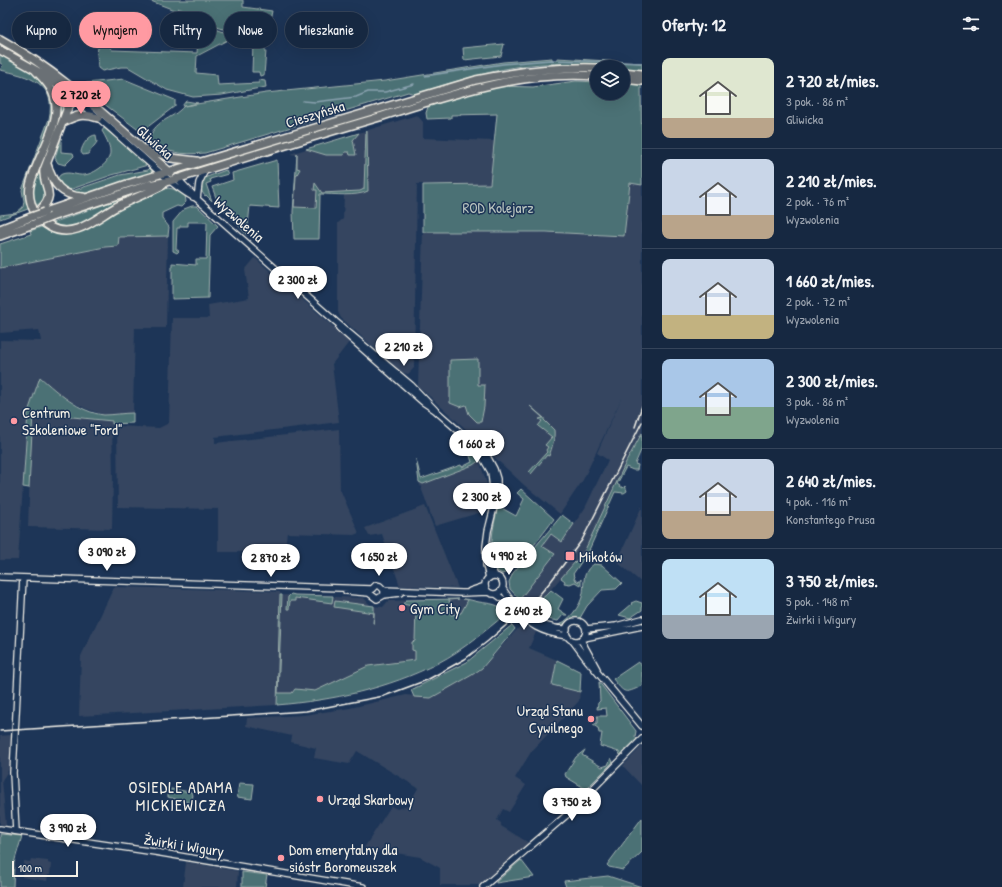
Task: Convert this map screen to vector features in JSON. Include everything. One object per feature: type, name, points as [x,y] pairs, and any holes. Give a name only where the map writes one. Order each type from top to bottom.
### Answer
[{"type":"main road","name":"Gliwicka","points":[[0,39],[39,63],[88,100],[140,146],[165,173],[174,180]]},
{"type":"main road","name":"Gliwicka","points":[[0,50],[48,77],[60,86]]},
{"type":"main road","name":"Cieszyńska","points":[[32,220],[43,211],[86,197],[489,77],[516,71],[549,68],[590,68]]},
{"type":"main road","points":[[36,71],[51,88],[56,102],[55,117],[33,178],[29,195],[31,206],[38,218],[46,225],[55,230],[67,231],[78,229],[116,207],[174,180]]},
{"type":"main road","points":[[630,73],[642,74]]},
{"type":"main road","name":"Cieszyńska","points":[[32,220],[51,217],[144,187],[174,180],[498,82],[556,75],[590,76]]},
{"type":"main road","points":[[630,80],[642,81]]},
{"type":"main road","points":[[60,86],[66,100],[67,110]]},
{"type":"main road","points":[[64,120],[76,98],[75,90]]},
{"type":"main road","points":[[76,98],[88,100]]},
{"type":"main road","points":[[43,211],[49,195],[44,175],[47,164],[67,110],[72,101],[76,98]]},
{"type":"main road","points":[[64,120],[82,114],[98,118]]},
{"type":"main road","points":[[140,146],[171,158],[205,161]]},
{"type":"main road","points":[[47,164],[51,178],[61,190],[76,196],[86,197]]},
{"type":"main road","points":[[0,229],[32,220]]},
{"type":"main road","points":[[0,236],[32,220]]},
{"type":"street","name":"Gliwicka","points":[[60,86],[165,173]]},
{"type":"street","points":[[197,199],[199,182],[205,170]]},
{"type":"street","name":"Wyzwolenia","points":[[174,180],[183,192],[197,199],[336,322],[350,332],[411,385],[435,410],[489,459],[494,469],[497,490],[487,535],[487,558],[492,577],[502,581],[503,589],[509,598],[539,624],[552,629],[567,629]]},
{"type":"street","points":[[0,577],[328,589],[372,592]]},
{"type":"street","points":[[487,589],[492,577]]},
{"type":"street","points":[[16,831],[13,773],[23,578]]},
{"type":"street","points":[[372,592],[378,585],[384,592]]},
{"type":"street","points":[[372,592],[377,599],[384,592],[408,591],[462,593],[487,589],[496,594],[531,625],[543,631],[567,636],[573,641],[642,726]]},
{"type":"street","points":[[496,594],[503,589]]},
{"type":"street","points":[[586,629],[616,626],[642,619]]},
{"type":"street","points":[[567,636],[567,629],[570,624],[578,621],[583,624],[586,629],[583,639],[598,671]]},
{"type":"street","points":[[573,641],[642,626]]},
{"type":"street","points":[[483,887],[565,816],[642,739]]},
{"type":"street","name":"Żwirki i Wigury","points":[[0,829],[363,887]]},
{"type":"shaded area","points":[[417,115],[423,122],[423,138],[494,141],[490,185],[417,184],[414,368],[408,374],[401,372],[341,318],[338,312],[338,223],[343,219],[344,195],[320,194],[319,239],[294,239],[293,212],[297,155],[290,154]]},
{"type":"shaded area","points":[[630,183],[642,185],[642,433],[626,462],[584,552],[530,610],[520,599],[555,555],[542,546],[551,534],[562,542],[585,508],[608,460],[597,453],[622,397],[583,480],[560,514],[524,485],[493,456],[490,451],[418,386],[423,232],[569,233]]},
{"type":"shaded area","points":[[168,236],[166,328],[135,328],[133,413],[104,415],[87,409],[63,398],[40,377],[28,412],[18,560],[0,560],[0,340],[41,341],[39,330],[0,333],[0,268],[105,247],[118,246],[118,237]]},
{"type":"shaded area","points":[[255,258],[350,341],[332,364],[339,422],[215,437],[215,443],[339,429],[340,489],[359,533],[354,535],[287,533],[284,552],[218,552],[218,509],[118,507],[117,426],[159,428],[169,423],[172,318],[209,318],[208,305],[249,298],[245,270]]},
{"type":"shaded area","points":[[32,413],[112,421],[112,529],[28,527]]},
{"type":"shaded area","points":[[479,460],[487,484],[485,511],[435,526],[419,482],[423,484],[472,465]]},
{"type":"shaded area","points":[[425,506],[458,588],[400,586],[382,534],[369,536],[365,528]]},
{"type":"shaded area","points":[[642,506],[642,583],[617,562]]},
{"type":"shaded area","points":[[114,587],[268,591],[280,592],[280,595],[364,598],[371,606],[383,607],[388,601],[416,600],[415,660],[303,698],[277,699],[277,705],[79,716],[81,656]]},
{"type":"shaded area","points":[[468,599],[461,613],[451,615],[450,612],[452,612],[449,600]]},
{"type":"shaded area","points":[[522,624],[536,632],[529,648],[557,660],[552,685],[580,692],[579,701],[531,752],[515,778],[526,785],[509,812],[503,809],[497,820],[501,823],[501,826],[529,843],[479,885],[440,885],[440,868],[420,857],[364,848],[391,806],[397,809],[408,806],[418,788],[357,751],[349,764],[314,758],[316,748],[291,742],[292,736],[246,726],[247,718],[304,715],[350,708],[406,695],[431,698],[482,668]]},
{"type":"shaded area","points":[[11,735],[10,768],[2,780],[6,825],[0,824],[0,736]]},
{"type":"shaded area","points":[[642,746],[642,786],[623,766]]},
{"type":"shaded area","points":[[31,859],[48,861],[48,863],[51,864],[50,875],[48,875],[47,881],[22,877],[24,861],[30,862]]},
{"type":"shaded area","points":[[186,862],[238,871],[237,887],[183,887]]},
{"type":"green space","points":[[148,0],[243,0],[243,7],[272,11],[224,12],[224,29],[216,27],[216,12],[188,12],[178,8],[177,11]]},
{"type":"green space","points":[[216,29],[224,32],[224,42],[216,46]]},
{"type":"green space","points":[[504,44],[501,56],[464,60],[463,48]]},
{"type":"green space","points":[[98,48],[111,48],[112,50],[197,53],[197,48],[212,48],[197,56],[196,73],[217,75],[218,85],[259,83],[259,80],[265,81],[266,87],[222,95],[193,97],[167,90],[128,67],[102,71],[98,68]]},
{"type":"green space","points":[[253,48],[264,48],[266,51],[264,75],[260,76],[259,72],[252,72]]},
{"type":"green space","points":[[0,55],[24,67],[39,78],[50,91],[53,99],[53,106],[50,124],[28,184],[26,198],[28,209],[0,219],[0,215],[16,213],[23,207],[24,201],[22,190],[49,119],[50,107],[49,97],[45,89],[38,83],[21,75],[0,70],[3,65],[0,63]]},
{"type":"green space","points":[[552,58],[552,60],[557,61],[557,58],[591,60],[590,65],[547,64],[502,69],[415,94],[408,92],[205,153],[189,154],[169,151],[148,142],[154,129],[159,124],[184,106],[266,93],[385,81],[503,62]]},
{"type":"green space","points":[[630,62],[642,63],[642,70],[630,69]]},
{"type":"green space","points":[[124,79],[175,100],[175,106],[141,132],[78,84]]},
{"type":"green space","name":"ROD Kolejarz","points":[[576,81],[590,82],[590,100],[630,100],[630,84],[641,85],[642,185],[630,183],[624,236],[546,232],[423,232],[423,185],[490,184],[497,114],[451,115],[451,118],[427,119],[426,113],[428,107],[450,99],[499,86],[533,87]]},
{"type":"green space","points":[[54,86],[61,93],[64,107],[42,168],[47,193],[45,199],[36,206],[33,192],[34,184],[59,108],[59,100]]},
{"type":"green space","points":[[186,101],[198,103],[182,106]]},
{"type":"green space","points":[[104,128],[148,165],[112,175],[66,191],[57,181],[60,175],[68,173],[81,175],[92,173],[105,164],[108,160],[110,149],[102,131]]},
{"type":"green space","points":[[366,131],[368,191],[351,195],[320,194],[319,239],[294,239],[293,212],[297,154],[297,168],[300,169],[296,176],[294,207],[316,208],[317,190],[314,190],[315,183],[322,193],[360,191],[364,189]]},
{"type":"green space","points":[[359,133],[353,140],[356,155],[350,155],[349,152],[345,152],[344,155],[326,155],[306,149]]},
{"type":"green space","points":[[93,135],[96,135],[97,142],[88,154],[83,155],[81,152],[84,144]]},
{"type":"green space","points":[[61,138],[61,152],[73,153],[74,156],[65,165],[58,163],[55,158]]},
{"type":"green space","points":[[277,160],[279,208],[250,206],[247,235],[218,203],[212,187],[233,180],[232,173]]},
{"type":"green space","points":[[150,168],[153,173],[86,193],[69,192],[120,175],[148,170]]},
{"type":"green space","points":[[226,170],[228,174],[210,179],[211,182],[206,184],[212,201],[202,192],[201,185],[204,178]]},
{"type":"green space","points":[[168,188],[185,195],[186,202],[181,207],[177,206],[162,213],[162,218],[169,227],[168,236],[119,237],[118,246],[105,247],[0,268],[0,244],[31,234],[30,231],[44,226],[63,234],[126,204]]},
{"type":"green space","points":[[125,197],[126,199],[100,216],[81,225],[61,227],[52,223]]},
{"type":"green space","points":[[197,206],[218,226],[210,235],[208,298],[172,299],[172,263],[196,265],[196,259],[206,259],[207,222],[188,222],[188,226],[180,226],[180,228],[177,228],[176,249],[179,251],[177,253],[173,251],[173,222],[184,209]]},
{"type":"green space","points":[[478,359],[478,385],[485,385],[484,407],[481,422],[477,422],[469,414],[466,405],[460,407],[450,403],[450,360]]},
{"type":"green space","points":[[40,377],[69,401],[86,410],[104,415],[133,413],[133,423],[112,424],[112,421],[33,413],[29,488],[23,487],[28,412]]},
{"type":"green space","points":[[530,406],[544,418],[544,420],[554,430],[553,443],[549,456],[547,455],[531,474],[529,472],[547,452],[546,450],[548,447],[545,445],[552,437],[538,426],[542,421],[539,419],[543,418]]},
{"type":"green space","points":[[642,433],[642,448],[635,464],[638,465],[637,470],[626,467],[617,484],[623,488],[625,486],[627,491],[624,493],[615,492],[589,550],[592,551],[589,555],[584,552],[626,462]]},
{"type":"green space","points":[[464,444],[480,460],[473,465],[423,484],[419,482],[416,459],[421,479],[461,465],[462,467],[472,462],[469,453],[466,453],[467,451],[462,446]]},
{"type":"green space","points":[[521,489],[554,519],[515,566],[502,574],[496,570],[492,554],[492,538],[496,514],[498,506],[516,516],[524,499],[517,493]]},
{"type":"green space","points":[[562,515],[574,524],[562,542],[551,534],[542,546],[555,554],[520,599],[521,601],[510,589],[509,582],[513,573]]},
{"type":"green space","points":[[583,553],[586,555],[573,574],[575,576],[574,579],[579,582],[581,579],[581,586],[575,582],[570,584],[564,583],[565,581],[561,578]]},
{"type":"green space","points":[[594,564],[602,565],[622,583],[616,589],[602,590],[587,606],[580,618],[570,619],[561,626],[555,626],[569,618],[577,608],[582,598],[586,573]]},
{"type":"green space","points":[[551,590],[563,599],[558,609],[567,615],[563,615],[558,621],[547,619],[530,610]]},
{"type":"green space","points":[[291,594],[333,596],[332,603],[295,598],[295,601],[290,601],[289,609],[287,609],[288,597]]},
{"type":"green space","points":[[280,595],[282,595],[278,693],[292,693],[295,689],[315,691],[368,666],[415,660],[415,651],[412,650],[412,642],[415,641],[416,607],[403,604],[406,600],[459,599],[449,600],[452,612],[450,612],[451,615],[461,613],[468,600],[463,599],[494,604],[501,607],[507,613],[474,640],[456,652],[438,663],[399,680],[360,692],[319,700],[277,705]]},
{"type":"green space","points":[[335,601],[374,606],[374,613],[334,607]]},
{"type":"green space","points":[[636,601],[642,603],[642,610],[630,618],[619,615],[632,604],[631,603]]},
{"type":"green space","points":[[512,625],[515,629],[482,668],[431,698],[414,697],[411,690],[467,662]]},
{"type":"green space","points":[[557,660],[581,672],[580,692],[552,685]]},
{"type":"green space","points":[[638,662],[642,665],[642,686],[625,691],[620,688],[613,679]]},
{"type":"green space","points":[[599,682],[636,731],[635,737],[637,739],[620,755],[619,752],[600,746],[602,733],[599,733],[598,728],[593,725],[597,723],[597,716],[607,716],[606,708],[597,709],[600,701]]},
{"type":"green space","points":[[585,750],[582,755],[602,767],[608,765],[611,758],[613,762],[586,789],[566,777],[565,774],[576,757]]},
{"type":"green space","points":[[239,783],[254,784],[252,799],[237,797]]},
{"type":"green space","points":[[171,789],[191,792],[193,795],[192,800],[188,802],[168,797],[168,790]]},
{"type":"green space","points":[[642,818],[642,852],[623,870],[609,867],[607,865]]},
{"type":"green space","points":[[0,834],[22,836],[14,863],[13,887],[0,887]]},
{"type":"green space","points":[[521,860],[534,877],[496,883],[496,882]]},
{"type":"green space","points":[[242,872],[267,875],[265,887],[242,887]]},
{"type":"green space","points":[[608,876],[642,887],[566,887],[564,881]]},
{"type":"waterway","points":[[425,76],[503,64],[551,60],[642,63]]},
{"type":"waterway","points":[[303,101],[315,102],[356,97],[368,92],[385,92],[414,84]]},
{"type":"railway","points":[[635,427],[642,406]]},
{"type":"railway","points":[[0,731],[306,711],[384,696],[427,680],[465,659],[488,641],[534,601],[551,581],[582,540],[642,422]]},
{"type":"place","name":"Centrum Szkoleniowe \"Ford\"","points":[[14,421]]},
{"type":"place","name":"Mikołów","points":[[570,556]]},
{"type":"place","name":"Gym City","points":[[402,608]]},
{"type":"place","name":"Urząd Stanu Cywilnego","points":[[591,719]]},
{"type":"place","name":"Urząd Skarbowy","points":[[320,799]]},
{"type":"place","name":"Dom emerytalny dla sióstr Boromeuszek","points":[[281,858]]},
{"type":"district","name":"OSIEDLE ADAMA MICKIEWICZA","points":[[181,796]]}]
